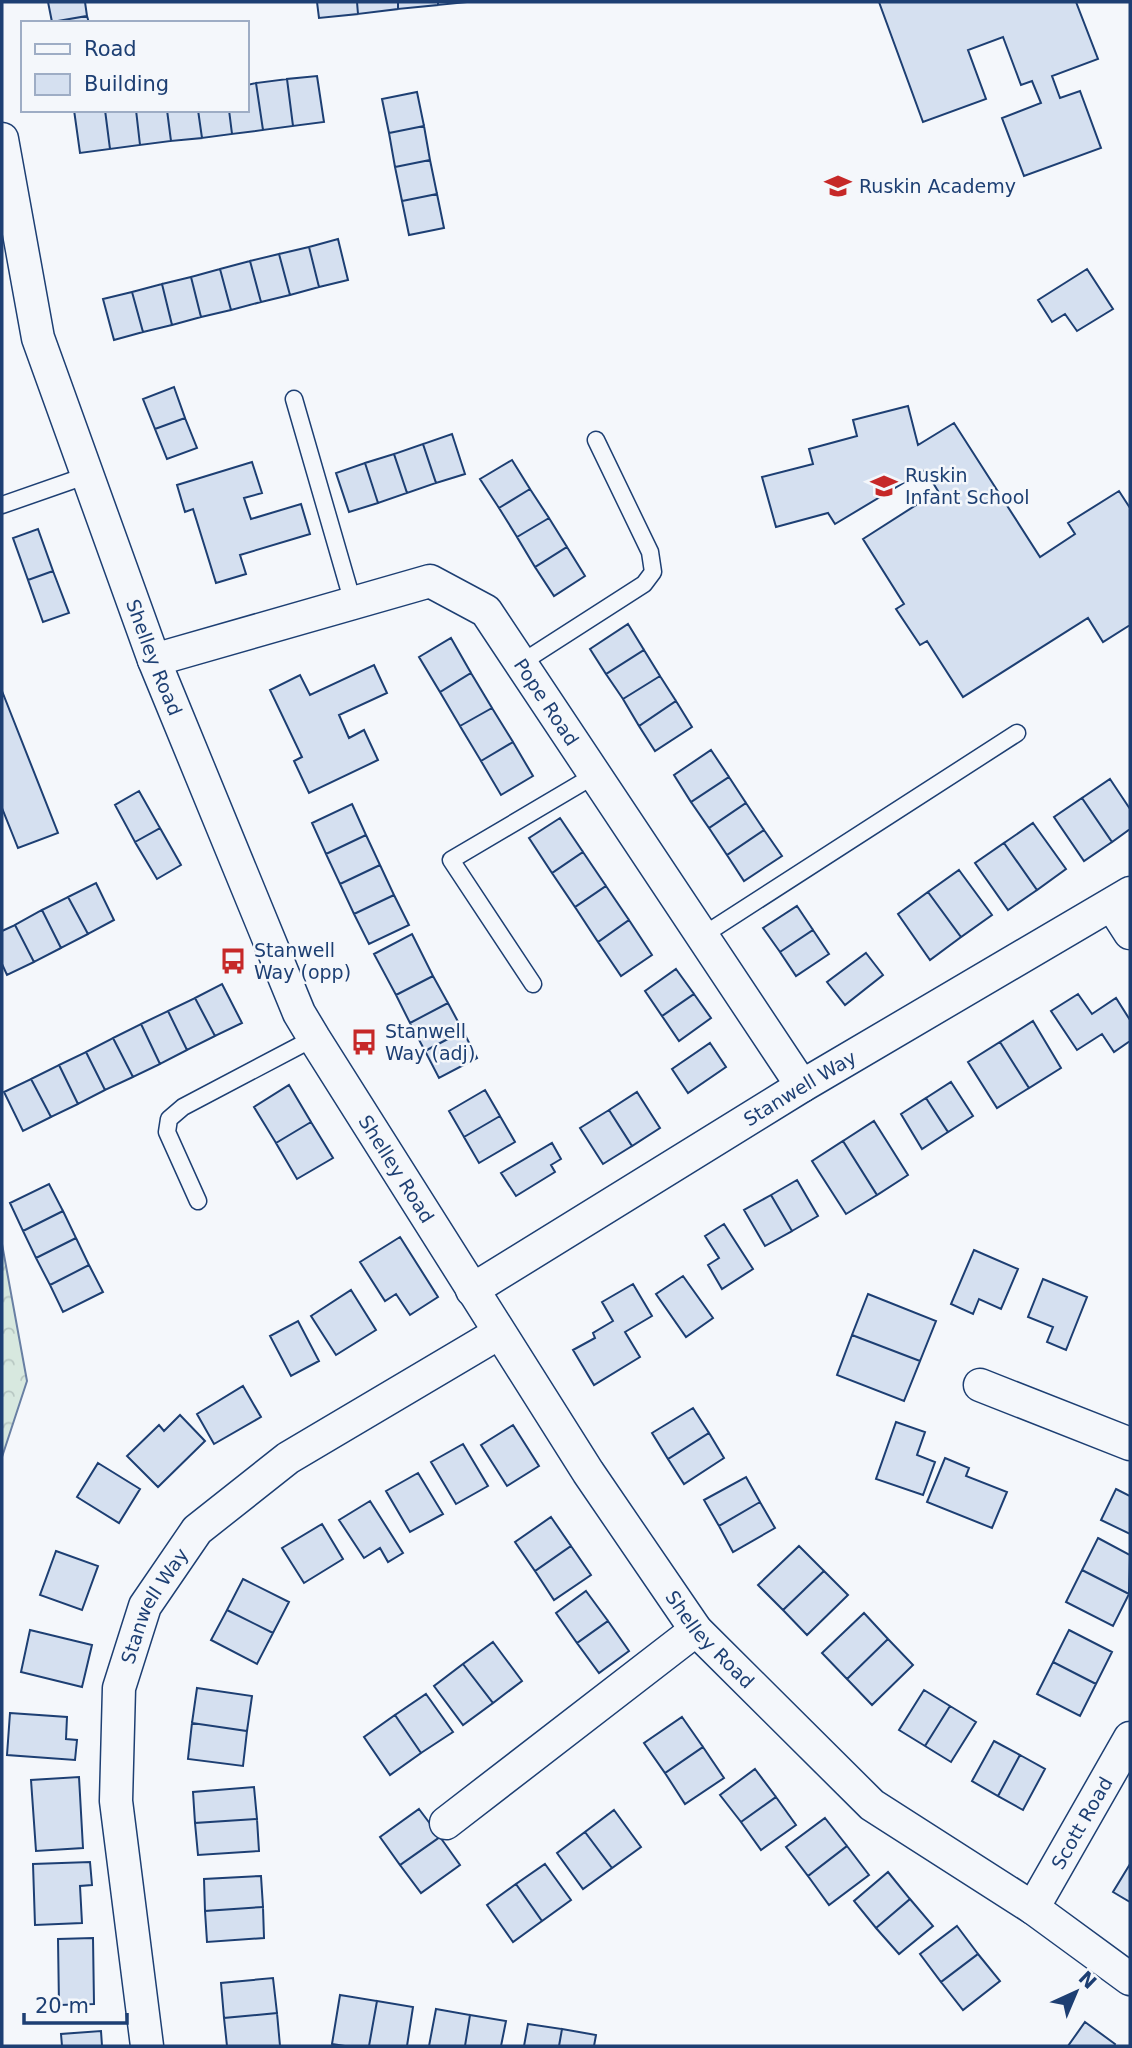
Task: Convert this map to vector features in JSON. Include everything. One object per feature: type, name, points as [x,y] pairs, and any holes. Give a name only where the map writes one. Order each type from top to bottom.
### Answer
[{"type":"street","name":"Shelley Road","points":[[2,139],[38,338],[154,660],[299,1013],[314,1038],[588,1472],[696,1630],[872,1805],[1033,1908],[1130,1979]]},
{"type":"street","name":"Pope Road","points":[[154,660],[430,580],[486,611],[803,1086]]},
{"type":"street","points":[[1121,899],[1130,933]]},
{"type":"street","name":"Stanwell Way","points":[[472,1290],[803,1086],[1121,899]]},
{"type":"street","name":"Stanwell Way","points":[[147,2046],[116,1801],[119,1688],[145,1606],[197,1530],[288,1458],[499,1333]]},
{"type":"street","points":[[980,1385],[1130,1444]]},
{"type":"street","points":[[446,1823],[696,1630]]},
{"type":"street","name":"Scott Road","points":[[1033,1908],[1130,1738]]},
{"type":"lane","points":[[294,399],[353,603]]},
{"type":"lane","points":[[520,663],[644,584],[653,572],[650,551],[596,440]]},
{"type":"lane","points":[[2,505],[88,475]]},
{"type":"lane","points":[[702,936],[1017,733]]},
{"type":"lane","points":[[533,984],[451,860],[595,775]]},
{"type":"lane","points":[[198,1201],[167,1132],[169,1119],[183,1107],[314,1038]]},
{"type":"green space","points":[[2,1244],[27,1381],[2,1457]]},
{"type":"building","points":[[48,2],[85,2],[87,16],[52,21]]},
{"type":"building","points":[[317,2],[357,2],[358,14],[319,18]]},
{"type":"building","points":[[357,2],[398,2],[398,9],[358,14]]},
{"type":"building","points":[[398,2],[438,2],[438,5],[398,9]]},
{"type":"building","points":[[438,2],[467,2],[438,5]]},
{"type":"building","points":[[879,2],[1076,2],[1098,59],[1052,76],[1060,98],[1080,91],[1101,148],[1024,176],[1002,118],[1041,103],[1032,81],[1021,85],[1003,37],[968,50],[986,99],[923,122]]},
{"type":"building","points":[[87,16],[88,21],[58,21]]},
{"type":"building","points":[[317,76],[324,122],[293,126],[287,79]]},
{"type":"building","points":[[287,79],[293,126],[263,130],[256,83]]},
{"type":"building","points":[[256,83],[263,130],[232,134],[229,112],[248,112],[248,85]]},
{"type":"building","points":[[417,92],[424,126],[389,133],[382,99]]},
{"type":"building","points":[[74,112],[105,112],[110,149],[80,153]]},
{"type":"building","points":[[105,112],[136,112],[140,145],[110,149]]},
{"type":"building","points":[[136,112],[167,112],[171,141],[140,145]]},
{"type":"building","points":[[167,112],[198,112],[202,138],[171,141]]},
{"type":"building","points":[[198,112],[229,112],[232,134],[202,138]]},
{"type":"building","points":[[424,126],[430,160],[395,167],[389,133]]},
{"type":"building","points":[[430,160],[437,194],[402,201],[395,167]]},
{"type":"building","points":[[437,194],[444,228],[409,235],[402,201]]},
{"type":"building","points":[[338,239],[348,280],[319,287],[309,247]]},
{"type":"building","points":[[309,247],[319,287],[290,295],[279,254]]},
{"type":"building","points":[[279,254],[290,295],[261,302],[250,261]]},
{"type":"building","points":[[250,261],[261,302],[231,310],[220,269]]},
{"type":"building","points":[[220,269],[231,310],[201,317],[191,277]]},
{"type":"building","points":[[1087,269],[1113,309],[1077,331],[1065,314],[1052,322],[1038,300]]},
{"type":"building","points":[[191,277],[201,317],[172,325],[162,284]]},
{"type":"building","points":[[162,284],[172,325],[143,332],[132,292]]},
{"type":"building","points":[[132,292],[143,332],[114,340],[103,299]]},
{"type":"building","points":[[174,387],[185,418],[155,429],[143,399]]},
{"type":"building","points":[[908,406],[918,445],[954,423],[1040,557],[1075,534],[1068,523],[1119,491],[1130,508],[1130,625],[1103,642],[1088,618],[963,697],[927,641],[920,645],[896,609],[904,604],[863,539],[938,491],[925,470],[835,524],[828,513],[776,527],[762,477],[813,464],[809,449],[857,436],[853,420]]},
{"type":"building","points":[[185,418],[197,448],[167,459],[155,429]]},
{"type":"building","points":[[452,434],[465,474],[436,483],[423,444]]},
{"type":"building","points":[[423,444],[436,483],[407,493],[394,454]]},
{"type":"building","points":[[394,454],[407,493],[378,503],[365,463]]},
{"type":"building","points":[[512,460],[530,489],[499,508],[480,479]]},
{"type":"building","points":[[252,462],[262,493],[244,498],[251,519],[301,504],[310,534],[240,555],[246,574],[216,583],[193,509],[185,512],[177,485]]},
{"type":"building","points":[[365,463],[378,503],[349,512],[336,473]]},
{"type":"building","points":[[530,489],[549,518],[517,537],[499,508]]},
{"type":"building","points":[[549,518],[567,547],[535,567],[517,537]]},
{"type":"building","points":[[38,529],[53,571],[28,580],[13,538]]},
{"type":"building","points":[[567,547],[585,576],[554,596],[535,567]]},
{"type":"building","points":[[53,571],[69,613],[43,622],[28,580]]},
{"type":"building","points":[[628,624],[644,650],[606,674],[590,649]]},
{"type":"building","points":[[451,638],[471,673],[440,692],[419,657]]},
{"type":"building","points":[[644,650],[660,676],[623,699],[606,674]]},
{"type":"building","points":[[374,665],[387,693],[339,715],[349,738],[364,730],[378,760],[309,793],[294,761],[302,757],[270,690],[300,675],[310,695]]},
{"type":"building","points":[[471,673],[492,708],[460,726],[440,692]]},
{"type":"building","points":[[660,676],[676,701],[639,726],[623,699]]},
{"type":"building","points":[[2,691],[58,833],[18,848],[2,808]]},
{"type":"building","points":[[676,701],[692,727],[655,751],[639,726]]},
{"type":"building","points":[[492,708],[513,742],[481,761],[460,726]]},
{"type":"building","points":[[513,742],[533,776],[501,795],[481,761]]},
{"type":"building","points":[[711,750],[729,777],[691,802],[674,775]]},
{"type":"building","points":[[729,777],[746,803],[709,828],[691,802]]},
{"type":"building","points":[[1110,779],[1130,809],[1130,829],[1112,842],[1082,798]]},
{"type":"building","points":[[139,791],[160,828],[135,842],[115,805]]},
{"type":"building","points":[[1082,798],[1112,842],[1084,861],[1054,817]]},
{"type":"building","points":[[746,803],[764,830],[727,855],[709,828]]},
{"type":"building","points":[[352,804],[366,835],[326,854],[312,823]]},
{"type":"building","points":[[560,818],[583,852],[552,873],[529,838]]},
{"type":"building","points":[[1033,823],[1066,869],[1037,890],[1004,843]]},
{"type":"building","points":[[160,828],[181,865],[157,879],[135,842]]},
{"type":"building","points":[[764,830],[782,856],[744,881],[727,855]]},
{"type":"building","points":[[366,835],[380,865],[340,884],[326,854]]},
{"type":"building","points":[[1004,843],[1037,890],[1008,910],[975,863]]},
{"type":"building","points":[[583,852],[606,886],[575,907],[552,873]]},
{"type":"building","points":[[380,865],[394,895],[354,914],[340,884]]},
{"type":"building","points":[[959,870],[992,915],[961,937],[928,892]]},
{"type":"building","points":[[96,883],[114,920],[88,934],[68,897]]},
{"type":"building","points":[[606,886],[629,920],[598,942],[575,907]]},
{"type":"building","points":[[928,892],[961,937],[930,960],[898,914]]},
{"type":"building","points":[[394,895],[409,925],[369,944],[354,914]]},
{"type":"building","points":[[68,897],[88,934],[61,948],[42,910]]},
{"type":"building","points":[[797,906],[813,930],[780,952],[763,928]]},
{"type":"building","points":[[42,910],[61,948],[34,962],[15,925]]},
{"type":"building","points":[[629,920],[652,955],[621,976],[598,942]]},
{"type":"building","points":[[15,925],[34,962],[7,975],[2,964],[2,931]]},
{"type":"building","points":[[813,930],[829,954],[796,976],[780,952]]},
{"type":"building","points":[[412,934],[433,976],[396,995],[374,954]]},
{"type":"building","points":[[866,953],[883,975],[845,1005],[827,982]]},
{"type":"building","points":[[676,969],[694,994],[662,1016],[645,991]]},
{"type":"building","points":[[433,976],[448,1003],[410,1023],[396,995]]},
{"type":"building","points":[[222,984],[242,1023],[215,1036],[195,998]]},
{"type":"building","points":[[694,994],[711,1018],[679,1041],[662,1016]]},
{"type":"building","points":[[1078,994],[1092,1014],[1116,998],[1130,1020],[1130,1041],[1114,1052],[1102,1034],[1077,1050],[1051,1011]]},
{"type":"building","points":[[195,998],[215,1036],[187,1050],[168,1011]]},
{"type":"building","points":[[448,1003],[463,1031],[425,1051],[410,1023]]},
{"type":"building","points":[[168,1011],[187,1050],[160,1064],[141,1024]]},
{"type":"building","points":[[1033,1021],[1061,1068],[1029,1088],[1000,1042]]},
{"type":"building","points":[[141,1024],[160,1064],[133,1077],[113,1038]]},
{"type":"building","points":[[463,1031],[477,1058],[439,1078],[425,1051]]},
{"type":"building","points":[[113,1038],[133,1077],[105,1090],[86,1052]]},
{"type":"building","points":[[1000,1042],[1029,1088],[997,1108],[968,1062]]},
{"type":"building","points":[[710,1043],[726,1067],[688,1093],[672,1069]]},
{"type":"building","points":[[86,1052],[105,1090],[78,1104],[59,1065]]},
{"type":"building","points":[[59,1065],[78,1104],[51,1117],[31,1079]]},
{"type":"building","points":[[31,1079],[51,1117],[23,1131],[4,1092]]},
{"type":"building","points":[[951,1082],[973,1116],[948,1132],[926,1098]]},
{"type":"building","points":[[289,1085],[311,1122],[276,1143],[254,1107]]},
{"type":"building","points":[[485,1090],[500,1116],[464,1137],[449,1111]]},
{"type":"building","points":[[637,1092],[660,1128],[632,1146],[609,1110]]},
{"type":"building","points":[[926,1098],[948,1132],[922,1149],[901,1114]]},
{"type":"building","points":[[609,1110],[632,1146],[603,1164],[580,1128]]},
{"type":"building","points":[[500,1116],[515,1142],[479,1163],[464,1137]]},
{"type":"building","points":[[874,1121],[908,1175],[877,1195],[843,1141]]},
{"type":"building","points":[[311,1122],[333,1158],[297,1179],[276,1143]]},
{"type":"building","points":[[843,1141],[877,1195],[846,1214],[812,1161]]},
{"type":"building","points":[[552,1143],[561,1159],[551,1165],[555,1172],[516,1196],[501,1173]]},
{"type":"building","points":[[797,1180],[818,1216],[792,1231],[771,1195]]},
{"type":"building","points":[[49,1184],[63,1211],[23,1231],[10,1203]]},
{"type":"building","points":[[771,1195],[792,1231],[765,1246],[744,1210]]},
{"type":"building","points":[[63,1211],[76,1238],[36,1258],[23,1231]]},
{"type":"building","points":[[724,1224],[753,1269],[722,1289],[708,1265],[719,1258],[705,1236]]},
{"type":"building","points":[[400,1237],[438,1297],[410,1315],[396,1294],[385,1301],[360,1262]]},
{"type":"building","points":[[76,1238],[89,1265],[50,1285],[36,1258]]},
{"type":"building","points":[[974,1250],[1018,1269],[1001,1309],[979,1299],[973,1314],[951,1304]]},
{"type":"building","points":[[89,1265],[103,1292],[63,1312],[50,1285]]},
{"type":"building","points":[[683,1276],[713,1318],[686,1337],[656,1294]]},
{"type":"building","points":[[1043,1279],[1087,1297],[1066,1350],[1047,1342],[1053,1327],[1028,1317]]},
{"type":"building","points":[[633,1284],[652,1316],[625,1332],[640,1357],[594,1385],[573,1350],[595,1338],[593,1333],[613,1321],[602,1302]]},
{"type":"building","points":[[351,1290],[376,1330],[336,1355],[311,1316]]},
{"type":"building","points":[[868,1294],[936,1321],[920,1361],[852,1335]]},
{"type":"building","points":[[298,1321],[319,1361],[291,1376],[270,1336]]},
{"type":"building","points":[[852,1335],[920,1361],[904,1401],[837,1375]]},
{"type":"building","points":[[243,1386],[261,1417],[214,1444],[197,1414]]},
{"type":"building","points":[[693,1408],[709,1433],[668,1459],[652,1433]]},
{"type":"building","points":[[180,1415],[205,1441],[158,1487],[127,1456],[159,1425],[164,1431]]},
{"type":"building","points":[[896,1422],[925,1432],[917,1455],[935,1462],[923,1495],[876,1479]]},
{"type":"building","points":[[513,1425],[539,1466],[507,1486],[481,1445]]},
{"type":"building","points":[[709,1433],[724,1458],[684,1484],[668,1459]]},
{"type":"building","points":[[463,1444],[488,1486],[456,1504],[431,1462]]},
{"type":"building","points":[[945,1458],[969,1468],[966,1476],[1007,1492],[992,1528],[927,1502]]},
{"type":"building","points":[[98,1463],[140,1489],[119,1523],[77,1497]]},
{"type":"building","points":[[418,1473],[443,1514],[410,1532],[386,1491]]},
{"type":"building","points":[[746,1477],[760,1502],[719,1526],[704,1500]]},
{"type":"building","points":[[1116,1489],[1130,1496],[1130,1534],[1101,1520]]},
{"type":"building","points":[[370,1501],[403,1553],[388,1562],[380,1548],[364,1558],[339,1520]]},
{"type":"building","points":[[760,1502],[775,1528],[733,1552],[719,1526]]},
{"type":"building","points":[[551,1517],[571,1546],[535,1571],[515,1542]]},
{"type":"building","points":[[322,1524],[343,1559],[304,1583],[282,1548]]},
{"type":"building","points":[[1098,1538],[1130,1555],[1129,1594],[1082,1570]]},
{"type":"building","points":[[571,1546],[591,1575],[554,1600],[535,1571]]},
{"type":"building","points":[[799,1546],[824,1571],[783,1610],[758,1585]]},
{"type":"building","points":[[56,1551],[98,1566],[82,1610],[40,1595]]},
{"type":"building","points":[[1082,1570],[1129,1594],[1113,1626],[1066,1602]]},
{"type":"building","points":[[824,1571],[848,1595],[807,1635],[783,1610]]},
{"type":"building","points":[[243,1579],[289,1602],[273,1633],[227,1610]]},
{"type":"building","points":[[586,1591],[608,1621],[577,1643],[556,1613]]},
{"type":"building","points":[[227,1610],[273,1633],[257,1664],[211,1640]]},
{"type":"building","points":[[864,1613],[888,1639],[847,1679],[822,1653]]},
{"type":"building","points":[[608,1621],[629,1651],[599,1673],[577,1643]]},
{"type":"building","points":[[30,1630],[92,1645],[82,1687],[21,1672]]},
{"type":"building","points":[[1069,1630],[1112,1652],[1096,1684],[1053,1662]]},
{"type":"building","points":[[888,1639],[913,1665],[872,1705],[847,1679]]},
{"type":"building","points":[[493,1642],[522,1681],[493,1703],[463,1664]]},
{"type":"building","points":[[1053,1662],[1096,1684],[1080,1716],[1037,1694]]},
{"type":"building","points":[[463,1664],[493,1703],[463,1725],[434,1686]]},
{"type":"building","points":[[197,1688],[252,1696],[247,1731],[192,1723]]},
{"type":"building","points":[[924,1690],[950,1706],[925,1746],[899,1730]]},
{"type":"building","points":[[426,1694],[453,1732],[421,1753],[395,1715]]},
{"type":"building","points":[[950,1706],[976,1722],[951,1762],[925,1746]]},
{"type":"building","points":[[10,1713],[67,1717],[66,1739],[77,1740],[75,1760],[7,1755]]},
{"type":"building","points":[[395,1715],[421,1753],[390,1775],[364,1737]]},
{"type":"building","points":[[682,1717],[703,1747],[665,1773],[644,1743]]},
{"type":"building","points":[[192,1723],[247,1731],[243,1766],[188,1759]]},
{"type":"building","points":[[994,1741],[1020,1755],[998,1796],[972,1781]]},
{"type":"building","points":[[703,1747],[724,1778],[685,1804],[665,1773]]},
{"type":"building","points":[[1020,1755],[1045,1769],[1023,1810],[998,1796]]},
{"type":"building","points":[[755,1769],[776,1797],[741,1822],[720,1795]]},
{"type":"building","points":[[79,1777],[83,1848],[36,1851],[31,1780]]},
{"type":"building","points":[[254,1787],[257,1819],[195,1823],[193,1792]]},
{"type":"building","points":[[776,1797],[796,1825],[761,1850],[741,1822]]},
{"type":"building","points":[[419,1809],[440,1837],[400,1865],[380,1837]]},
{"type":"building","points":[[614,1810],[641,1847],[612,1868],[585,1832]]},
{"type":"building","points":[[825,1818],[847,1846],[808,1876],[786,1847]]},
{"type":"building","points":[[257,1819],[259,1851],[198,1855],[195,1823]]},
{"type":"building","points":[[585,1832],[612,1868],[583,1889],[557,1853]]},
{"type":"building","points":[[440,1837],[460,1865],[421,1893],[400,1865]]},
{"type":"building","points":[[847,1846],[869,1875],[829,1905],[808,1876]]},
{"type":"building","points":[[90,1862],[92,1885],[80,1886],[82,1923],[35,1925],[33,1864]]},
{"type":"building","points":[[545,1864],[571,1900],[542,1921],[516,1884]]},
{"type":"building","points":[[1130,1864],[1130,1902],[1113,1892]]},
{"type":"building","points":[[888,1872],[910,1899],[876,1928],[854,1901]]},
{"type":"building","points":[[261,1876],[263,1907],[205,1911],[204,1879]]},
{"type":"building","points":[[516,1884],[542,1921],[513,1942],[487,1905]]},
{"type":"building","points":[[910,1899],[933,1926],[899,1954],[876,1928]]},
{"type":"building","points":[[263,1907],[264,1938],[207,1942],[205,1911]]},
{"type":"building","points":[[957,1926],[978,1954],[941,1982],[920,1954]]},
{"type":"building","points":[[93,1938],[94,2004],[59,2005],[58,1939]]},
{"type":"building","points":[[978,1954],[1000,1981],[963,2010],[941,1982]]},
{"type":"building","points":[[273,1978],[277,2013],[224,2018],[221,1983]]},
{"type":"building","points":[[340,1995],[377,2001],[369,2046],[332,2044]]},
{"type":"building","points":[[377,2001],[413,2007],[407,2046],[369,2046]]},
{"type":"building","points":[[436,2009],[470,2015],[465,2046],[429,2046]]},
{"type":"building","points":[[277,2013],[280,2046],[227,2046],[224,2018]]},
{"type":"building","points":[[470,2015],[506,2021],[501,2046],[465,2046]]},
{"type":"building","points":[[1085,2022],[1115,2044],[1114,2046],[1068,2046]]},
{"type":"building","points":[[528,2024],[562,2029],[559,2046],[524,2046]]},
{"type":"building","points":[[562,2029],[596,2035],[594,2046],[559,2046]]},
{"type":"building","points":[[101,2031],[102,2046],[62,2046],[61,2034]]},
{"type":"place","name":"Ruskin Academy","points":[[838,186]]},
{"type":"place","name":"Ruskin Infant School","points":[[884,486]]},
{"type":"place","name":"Stanwell Way (opp)","points":[[233,961]]},
{"type":"place","name":"Stanwell Way (adj)","points":[[364,1042]]}]
